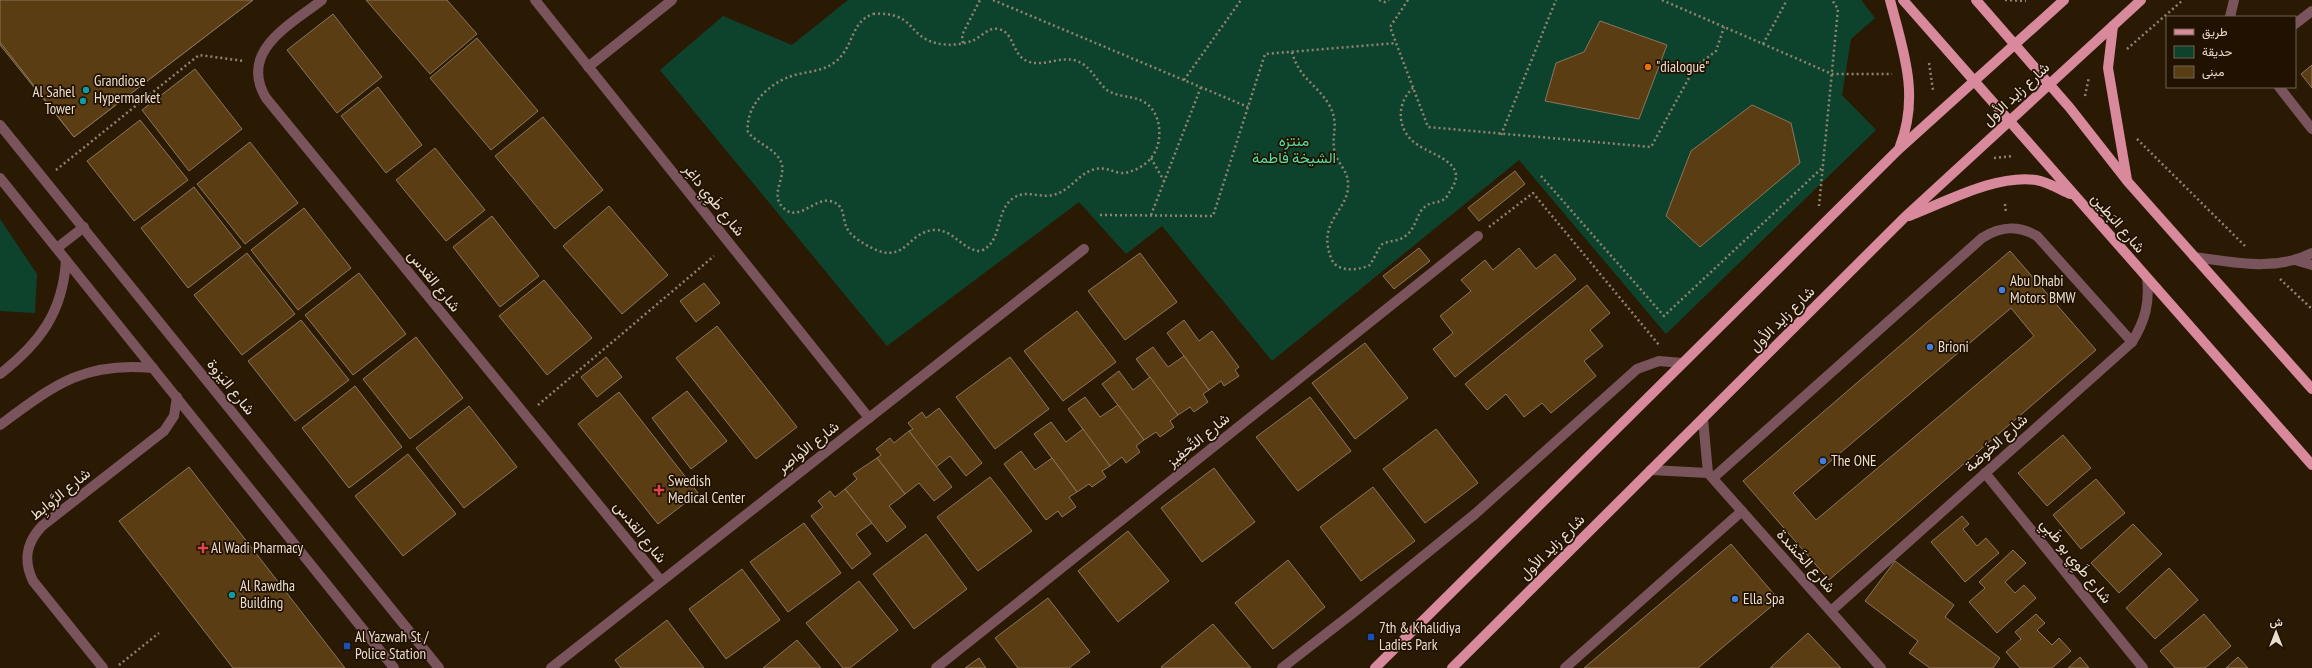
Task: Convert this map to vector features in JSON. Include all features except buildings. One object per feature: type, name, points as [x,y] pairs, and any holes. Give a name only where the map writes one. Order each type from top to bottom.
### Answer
[{"type":"main road","points":[[1890,0],[1909,72],[1909,111],[1899,149]]},
{"type":"main road","name":"شارع البَطِين","points":[[1902,0],[2312,465]]},
{"type":"main road","points":[[1976,0],[2049,84],[2128,182],[2312,389]]},
{"type":"main road","points":[[1375,668],[1899,149],[1973,80],[2064,0]]},
{"type":"main road","name":"شارع زايد الأول","points":[[1452,668],[1904,218],[2141,0]]},
{"type":"main road","points":[[2113,26],[2108,68],[2128,182]]},
{"type":"main road","points":[[1904,218],[1984,187],[2017,179],[2047,183],[2076,198]]},
{"type":"street","points":[[258,63],[261,54],[272,39],[322,0]]},
{"type":"street","name":"شارع طَوِي داغِر","points":[[534,0],[870,418]]},
{"type":"street","points":[[588,67],[672,0]]},
{"type":"street","points":[[2230,16],[2234,0]]},
{"type":"street","points":[[2296,23],[2312,10]]},
{"type":"street","name":"شارع القدس","points":[[258,63],[258,81],[266,98],[661,582]]},
{"type":"street","points":[[2280,88],[2312,129]]},
{"type":"street","name":"شارع اليَزوة","points":[[0,125],[439,668]]},
{"type":"street","points":[[1,180],[394,668]]},
{"type":"street","points":[[57,248],[84,227]]},
{"type":"street","points":[[1651,470],[1710,476],[1982,238],[1999,229],[2019,228],[2037,236],[2132,342]]},
{"type":"street","name":"شارع التَّحفِيز","points":[[936,668],[1478,236]]},
{"type":"street","name":"شارع الأواصِر","points":[[551,668],[1084,249]]},
{"type":"street","points":[[2194,257],[2265,266],[2295,260],[2312,253]]},
{"type":"street","points":[[0,374],[29,350],[51,319],[62,289],[66,260]]},
{"type":"street","points":[[2295,260],[2312,265]]},
{"type":"street","name":"شارع الخَوضة","points":[[1831,611],[2132,342],[2145,318],[2148,305],[2147,278]]},
{"type":"street","points":[[1282,668],[1358,609],[1475,514],[1637,369],[1648,363],[1671,360],[1682,363]]},
{"type":"street","points":[[0,425],[49,389],[82,374],[117,366],[153,368]]},
{"type":"street","name":"شارع الرَّوابِط","points":[[103,668],[33,581],[27,562],[28,547],[35,533],[42,526],[164,431],[174,416],[177,397]]},
{"type":"street","points":[[1703,419],[1710,476]]},
{"type":"street","name":"شارع طَوِي بو ظَبِي","points":[[1985,473],[2143,668]]},
{"type":"street","name":"شارع الخَشدة","points":[[1710,476],[1881,668]]},
{"type":"street","points":[[1565,668],[1742,512]]},
{"type":"path","points":[[963,43],[962,35],[980,0]]},
{"type":"path","points":[[993,0],[1248,107]]},
{"type":"path","points":[[1184,80],[1241,0]]},
{"type":"path","points":[[1379,0],[1385,2],[1389,0]]},
{"type":"path","points":[[1408,0],[1390,27],[1428,127],[1501,135],[1651,147],[1695,67],[1716,51],[1724,27]]},
{"type":"path","points":[[1501,135],[1556,0]]},
{"type":"path","points":[[1662,0],[1832,74],[1897,74]]},
{"type":"path","points":[[1763,44],[1787,0]]},
{"type":"path","points":[[1816,230],[1838,9],[1832,0]]},
{"type":"path","points":[[2005,0],[2026,1]]},
{"type":"path","points":[[2122,52],[2183,0]]},
{"type":"path","points":[[873,14],[898,16],[905,20],[925,39],[934,43],[944,45],[963,43],[972,41],[992,29],[999,29],[1008,34],[1017,53],[1028,62],[1035,63],[1069,59],[1084,64],[1105,88],[1112,93],[1139,99],[1146,102],[1152,110],[1157,119],[1159,137],[1158,145],[1151,158],[1132,171],[1125,173],[1108,169],[1095,169],[1089,171],[1062,192],[1052,195],[1027,194],[1014,198],[1005,207],[992,244],[981,252],[971,250],[948,232],[935,230],[928,231],[900,252],[881,252],[852,235],[848,230],[841,208],[833,202],[819,201],[797,212],[786,210],[781,205],[777,191],[782,173],[781,163],[778,156],[752,137],[748,132],[747,124],[752,107],[768,89],[789,77],[830,66],[846,51],[857,25],[866,16],[873,14]]},
{"type":"path","points":[[1100,215],[1213,216],[1265,54],[1396,43]]},
{"type":"path","points":[[1292,52],[1300,72],[1320,94],[1332,112],[1336,129],[1335,154],[1347,176],[1346,196],[1333,216],[1328,237],[1328,249],[1333,262],[1340,267],[1356,269],[1370,265],[1378,248],[1384,243],[1403,238],[1410,233],[1422,209],[1426,206],[1444,200],[1454,185],[1456,175],[1452,164],[1435,152],[1419,146],[1412,141],[1403,126],[1400,109],[1403,100],[1413,88]]},
{"type":"path","points":[[44,179],[199,55],[258,63]]},
{"type":"path","points":[[1929,62],[1933,90]]},
{"type":"path","points":[[2084,96],[2089,77]]},
{"type":"path","points":[[1151,215],[1201,87]]},
{"type":"path","points":[[2087,87],[2092,87]]},
{"type":"path","points":[[2131,133],[2265,266],[2312,309]]},
{"type":"path","points":[[1994,158],[2014,156]]},
{"type":"path","points":[[1151,158],[1164,182]]},
{"type":"path","points":[[1541,176],[1664,316],[1822,168]]},
{"type":"path","points":[[1478,236],[1533,193],[1671,360]]},
{"type":"path","points":[[525,415],[714,256]]},
{"type":"path","points":[[115,668],[159,633]]},
{"type":"green space","name":"منتزه الشيخة فاطمة","points":[[848,0],[1861,0],[1875,18],[1851,39],[1842,95],[1876,130],[1666,334],[1519,160],[1272,361],[1162,226],[1126,254],[1079,202],[887,346],[660,70],[723,16],[792,45]]},
{"type":"green space","points":[[0,219],[37,274],[35,313],[0,311]]},
{"type":"place","name":"\"dialogue\"","points":[[1648,67]]},
{"type":"place","name":"Grandiose Hypermarket","points":[[86,90]]},
{"type":"place","name":"Al Sahel Tower","points":[[83,101]]},
{"type":"place","name":"Abu Dhabi Motors BMW","points":[[2002,290]]},
{"type":"place","name":"Brioni","points":[[1930,347]]},
{"type":"place","name":"The ONE","points":[[1823,461]]},
{"type":"place","name":"Swedish Medical Center","points":[[659,490]]},
{"type":"place","name":"Al Wadi Pharmacy","points":[[203,548]]},
{"type":"place","name":"Al Rawdha Building","points":[[232,595]]},
{"type":"place","name":"Ella Spa","points":[[1735,599]]},
{"type":"place","name":"7th & Khalidiya Ladies Park","points":[[1371,637]]},
{"type":"place","name":"Al Yazwah St / Police Station","points":[[347,646]]}]
